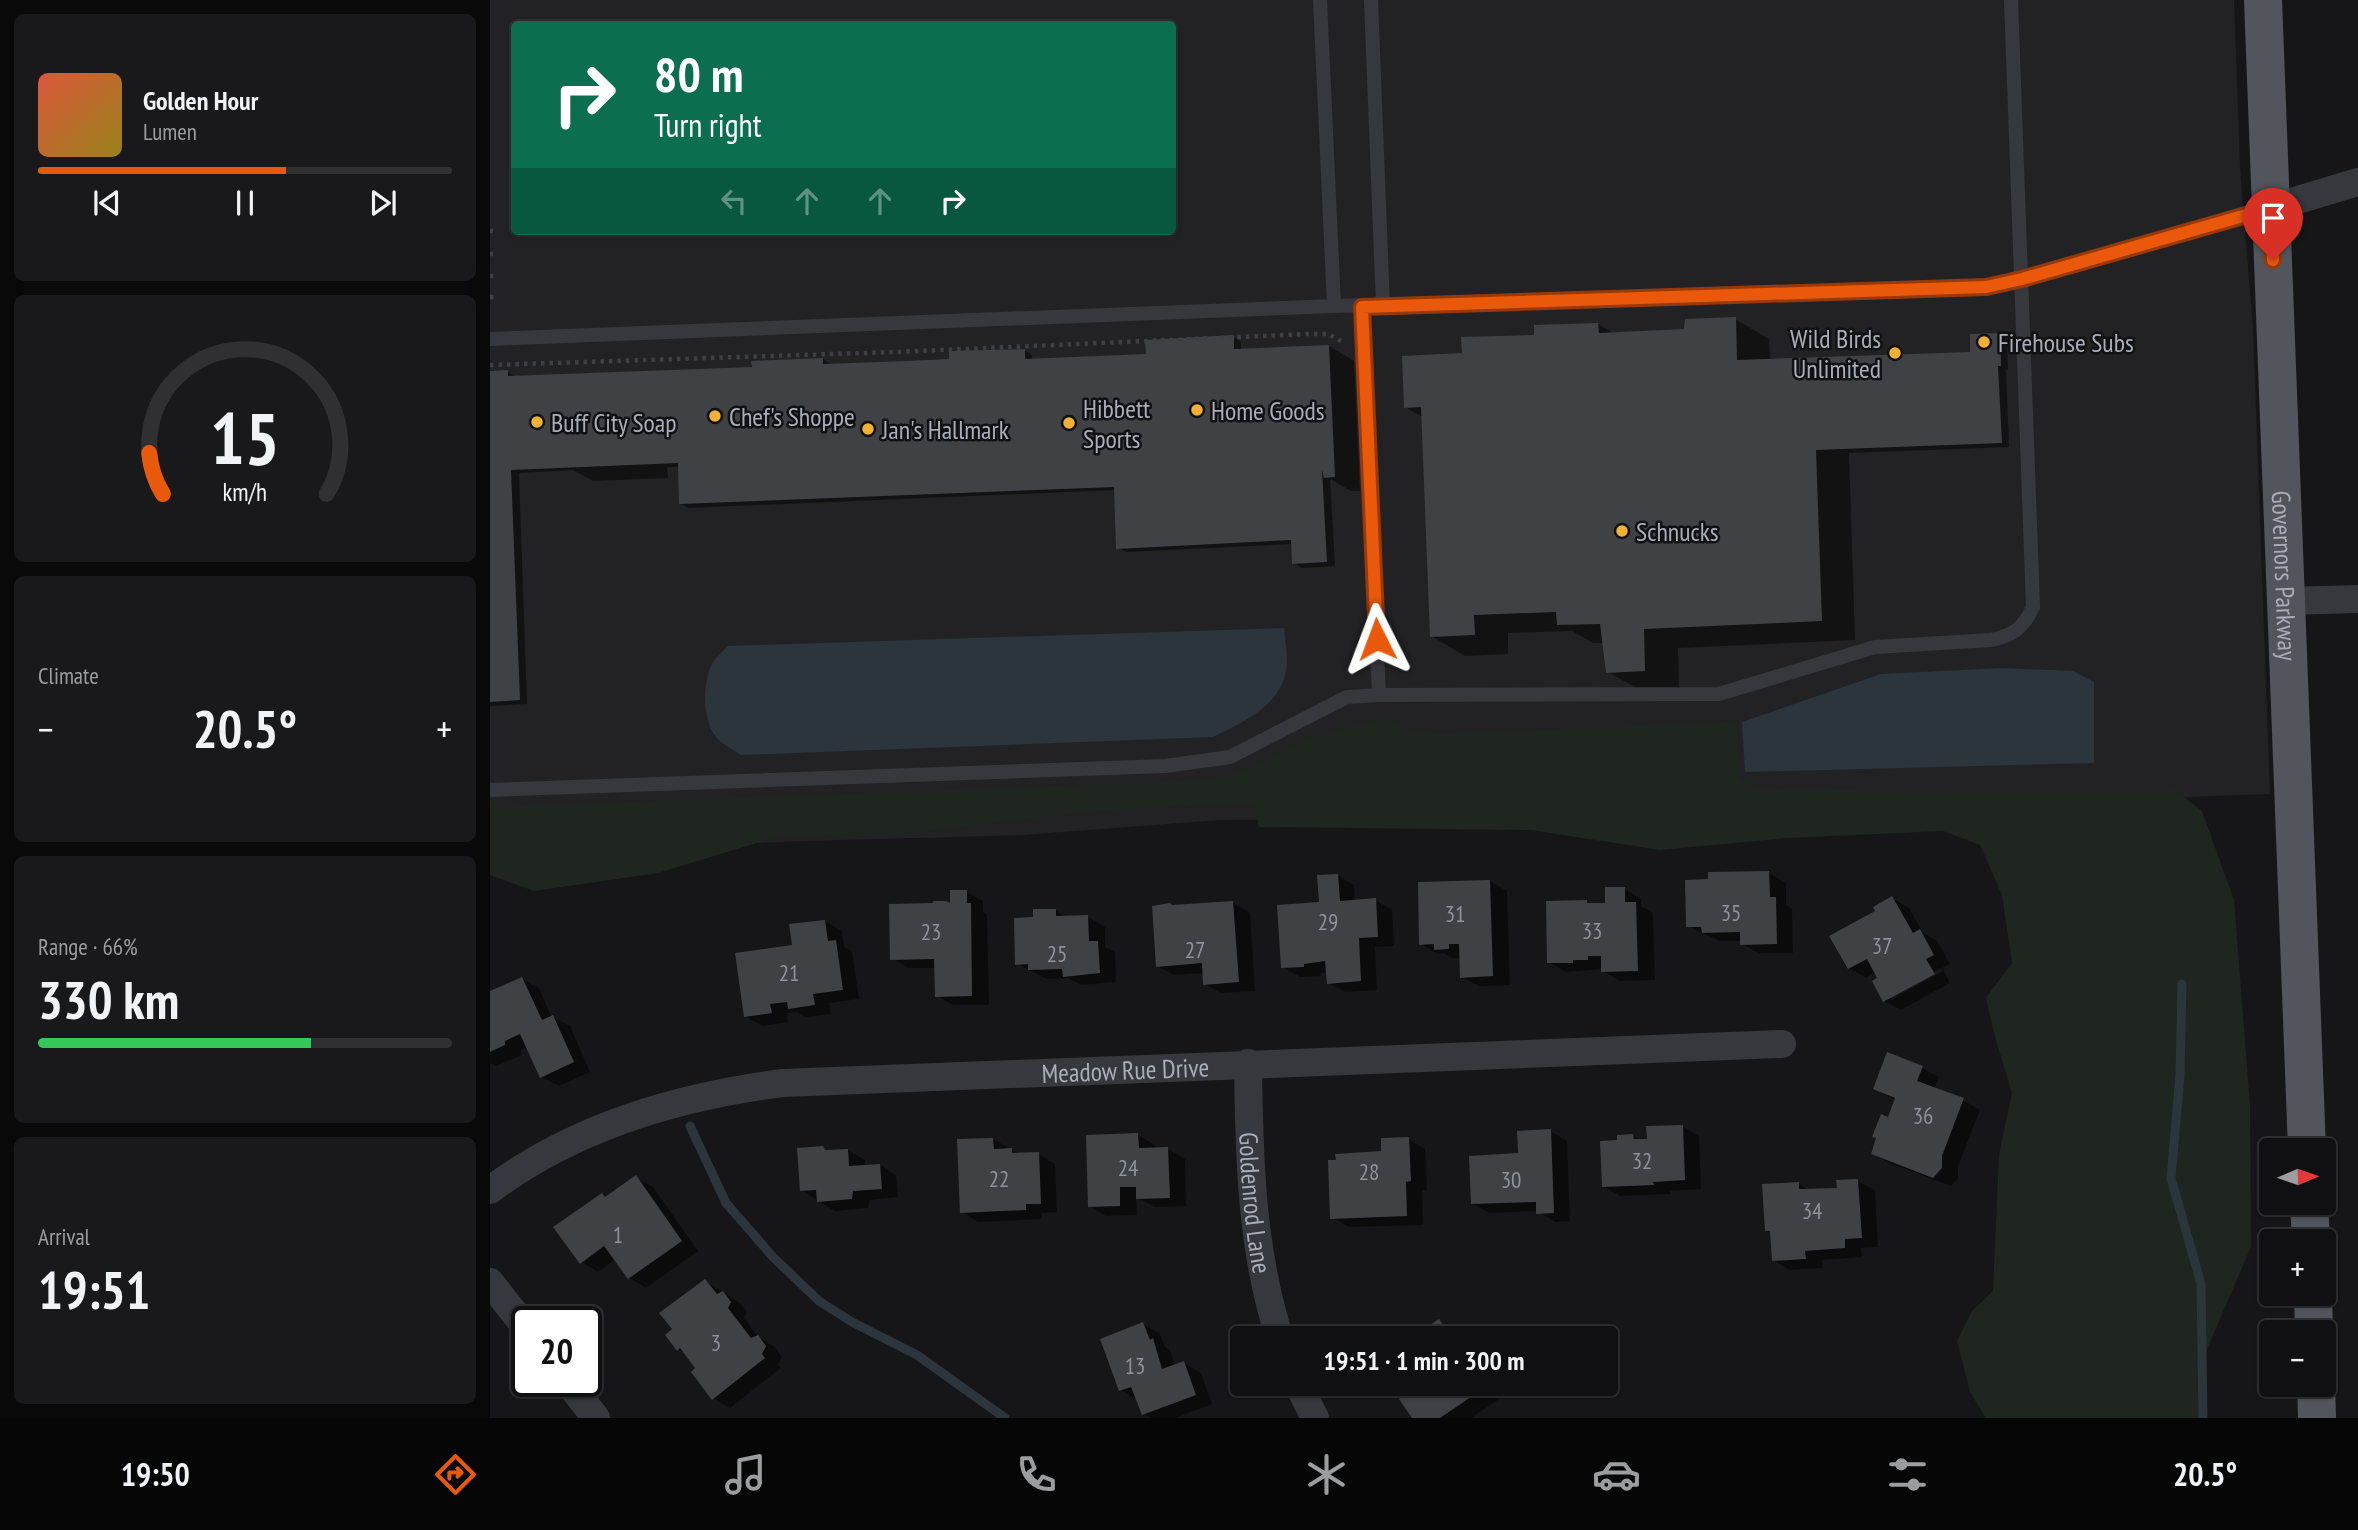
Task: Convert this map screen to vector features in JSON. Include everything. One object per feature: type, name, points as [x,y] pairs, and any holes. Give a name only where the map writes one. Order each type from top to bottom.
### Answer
[{"type":"main road","name":"Governors Parkway","points":[[2263,0],[2307,1138]]},
{"type":"main road","points":[[2316,1397],[2317,1418]]},
{"type":"street","points":[[2271,208],[2358,182]]},
{"type":"street","points":[[2286,601],[2358,599]]},
{"type":"street","name":"Meadow Rue Drive","points":[[490,1190],[556,1149],[642,1113],[720,1092],[804,1081],[1782,1044]]},
{"type":"street","name":"Goldenrod Lane","points":[[1248,1063],[1249,1154],[1257,1243],[1276,1326]]},
{"type":"street","points":[[490,1282],[511,1309]]},
{"type":"street","points":[[1304,1396],[1315,1418]]},
{"type":"street","points":[[580,1397],[596,1418]]},
{"type":"lane","points":[[1320,0],[1334,306]]},
{"type":"lane","points":[[1371,0],[1383,307]]},
{"type":"lane","points":[[490,790],[1165,766],[1230,757],[1347,697],[1719,694],[1875,647],[2006,637],[2019,630],[2032,607],[2011,0]]},
{"type":"lane","points":[[490,338],[1334,306],[1383,307],[1986,287],[2271,208]]},
{"type":"lane","points":[[1362,307],[1379,695]]},
{"type":"path","points":[[490,297],[497,297]]},
{"type":"path","points":[[490,365],[895,352],[1308,334],[1328,334],[1343,341],[1343,349]]},
{"type":"shaded area","points":[[490,0],[2234,0],[2240,167],[2253,330],[2270,794],[1577,818],[1220,820],[1023,835],[803,841],[490,855]]},
{"type":"shaded area","points":[[1284,628],[1287,661],[1280,689],[1262,709],[1213,737],[741,755],[713,733],[706,713],[705,691],[709,670],[728,646]]},
{"type":"shaded area","points":[[2001,668],[2073,671],[2094,682],[2094,763],[1745,772],[1742,722],[1881,674]]},
{"type":"shaded area","points":[[1383,718],[1411,730],[1447,734],[1737,721],[1740,779],[1762,788],[1898,791],[2175,790],[2202,811],[2234,900],[2250,1105],[2251,1247],[2204,1356],[2203,1418],[1986,1418],[1970,1392],[1957,1341],[1972,1311],[1993,1291],[1999,1154],[2012,1093],[1986,998],[2012,963],[2002,895],[1980,845],[1943,831],[1787,838],[1660,850],[1531,830],[1259,827],[1254,803],[1097,811],[912,833],[780,836],[658,873],[534,891],[490,875],[490,807],[1209,780],[1253,767],[1303,740]]},
{"type":"building","name":"Schnucks","points":[[1736,317],[1737,360],[1970,352],[1970,334],[2000,333],[2001,366],[1998,366],[2002,443],[1816,450],[1822,621],[1644,629],[1645,671],[1606,673],[1600,624],[1557,625],[1556,612],[1474,615],[1475,635],[1430,637],[1421,407],[1404,408],[1402,356],[1462,353],[1461,337],[1534,335],[1534,325],[1598,323],[1599,333],[1684,329],[1685,319]]},
{"type":"building","points":[[1234,335],[1234,349],[1329,345],[1335,477],[1324,478],[1322,470],[1327,562],[1292,564],[1291,540],[1116,549],[1114,487],[679,504],[678,463],[511,470],[520,700],[490,702],[490,371],[508,370],[508,376],[752,367],[751,361],[823,358],[823,364],[907,361],[949,359],[949,351],[1025,349],[1025,359],[1146,354],[1145,340]]},
{"type":"building","points":[[1769,871],[1770,897],[1776,897],[1777,944],[1740,945],[1740,932],[1702,933],[1701,927],[1686,927],[1685,880],[1708,879],[1708,872]]},
{"type":"building","points":[[1338,874],[1340,901],[1376,898],[1378,937],[1359,938],[1361,981],[1327,984],[1325,961],[1304,964],[1304,967],[1281,968],[1277,905],[1319,902],[1317,875]]},
{"type":"building","points":[[1490,880],[1493,976],[1460,978],[1459,944],[1449,944],[1449,949],[1434,950],[1434,944],[1419,945],[1418,882]]},
{"type":"building","points":[[1605,887],[1625,887],[1625,902],[1636,902],[1638,971],[1601,972],[1601,956],[1588,956],[1588,960],[1573,960],[1573,963],[1547,963],[1546,901],[1587,900],[1587,903],[1605,903]]},
{"type":"building","points":[[950,890],[967,890],[967,903],[971,903],[972,996],[935,997],[934,959],[890,960],[889,904],[934,901],[950,903]]},
{"type":"building","points":[[1892,896],[1913,933],[1920,929],[1934,955],[1926,959],[1935,974],[1883,1002],[1872,981],[1877,978],[1867,959],[1848,969],[1829,936],[1875,911],[1873,907]]},
{"type":"building","points":[[1233,901],[1239,982],[1203,985],[1202,963],[1156,967],[1152,906]]},
{"type":"building","points":[[1033,909],[1056,909],[1056,916],[1088,915],[1089,941],[1098,941],[1100,973],[1063,977],[1062,969],[1028,970],[1028,964],[1015,965],[1014,918],[1033,917]]},
{"type":"building","points":[[825,920],[828,941],[836,940],[843,990],[813,994],[815,1005],[788,1009],[787,1002],[770,1004],[772,1013],[744,1017],[735,953],[792,945],[789,924]]},
{"type":"building","points":[[522,977],[542,1020],[553,1015],[574,1062],[540,1078],[520,1034],[490,1052],[490,991]]},
{"type":"building","points":[[1887,1052],[1923,1066],[1917,1081],[1964,1098],[1942,1156],[1942,1168],[1933,1178],[1871,1154],[1876,1138],[1872,1137],[1881,1114],[1888,1117],[1895,1098],[1873,1089]]},
{"type":"building","points":[[1683,1125],[1685,1180],[1653,1182],[1654,1185],[1602,1187],[1600,1141],[1617,1140],[1617,1135],[1633,1134],[1634,1139],[1647,1139],[1646,1126]]},
{"type":"building","points":[[1551,1129],[1554,1213],[1536,1214],[1536,1202],[1471,1204],[1469,1156],[1518,1153],[1517,1131]]},
{"type":"building","points":[[1138,1133],[1139,1148],[1168,1147],[1170,1198],[1136,1199],[1136,1187],[1120,1187],[1120,1206],[1088,1207],[1086,1135]]},
{"type":"building","points":[[1409,1137],[1411,1181],[1406,1182],[1407,1216],[1330,1219],[1328,1160],[1336,1160],[1335,1154],[1381,1151],[1381,1138]]},
{"type":"building","points":[[993,1138],[994,1149],[1012,1148],[1012,1153],[1039,1152],[1041,1204],[1026,1204],[1026,1210],[960,1213],[957,1139]]},
{"type":"building","points":[[823,1146],[825,1150],[848,1149],[849,1166],[880,1164],[882,1189],[853,1191],[852,1199],[817,1202],[816,1190],[800,1191],[797,1148]]},
{"type":"building","points":[[636,1175],[682,1241],[628,1279],[604,1246],[580,1264],[553,1227],[602,1193],[605,1197]]},
{"type":"building","points":[[1858,1179],[1862,1238],[1845,1239],[1845,1248],[1805,1251],[1806,1259],[1772,1261],[1770,1231],[1765,1231],[1762,1184],[1799,1182],[1799,1189],[1837,1188],[1836,1180]]},
{"type":"building","points":[[705,1279],[717,1294],[723,1291],[731,1302],[728,1308],[751,1338],[758,1335],[766,1346],[762,1354],[765,1358],[712,1400],[691,1372],[695,1368],[680,1348],[677,1351],[665,1335],[672,1329],[659,1313]]},
{"type":"building","points":[[1439,1319],[1444,1326],[1428,1326]]},
{"type":"building","points":[[1143,1322],[1150,1340],[1153,1338],[1162,1369],[1184,1361],[1196,1395],[1142,1415],[1131,1387],[1119,1391],[1100,1339]]},
{"type":"building","points":[[1404,1396],[1472,1396],[1440,1418],[1412,1418],[1399,1399]]},
{"type":"waterway","points":[[2182,984],[2180,1075],[2171,1178],[2201,1284],[2203,1418]]},
{"type":"waterway","points":[[690,1126],[726,1203],[773,1257],[819,1301],[852,1322],[917,1355],[1005,1418]]},
{"type":"place","name":"Firehouse Subs","points":[[1984,342]]},
{"type":"place","name":"Wild Birds Unlimited","points":[[1895,353]]},
{"type":"place","name":"Home Goods","points":[[1197,410]]},
{"type":"place","name":"Chef's Shoppe","points":[[715,416]]},
{"type":"place","name":"Buff City Soap","points":[[537,422]]},
{"type":"place","name":"Hibbett Sports","points":[[1069,423]]},
{"type":"place","name":"Jan's Hallmark","points":[[868,429]]},
{"type":"place","name":"Schnucks","points":[[1622,531]]},
{"type":"route","points":[[1377,639],[1362,307],[1986,287],[2271,208],[2273,260]]}]
